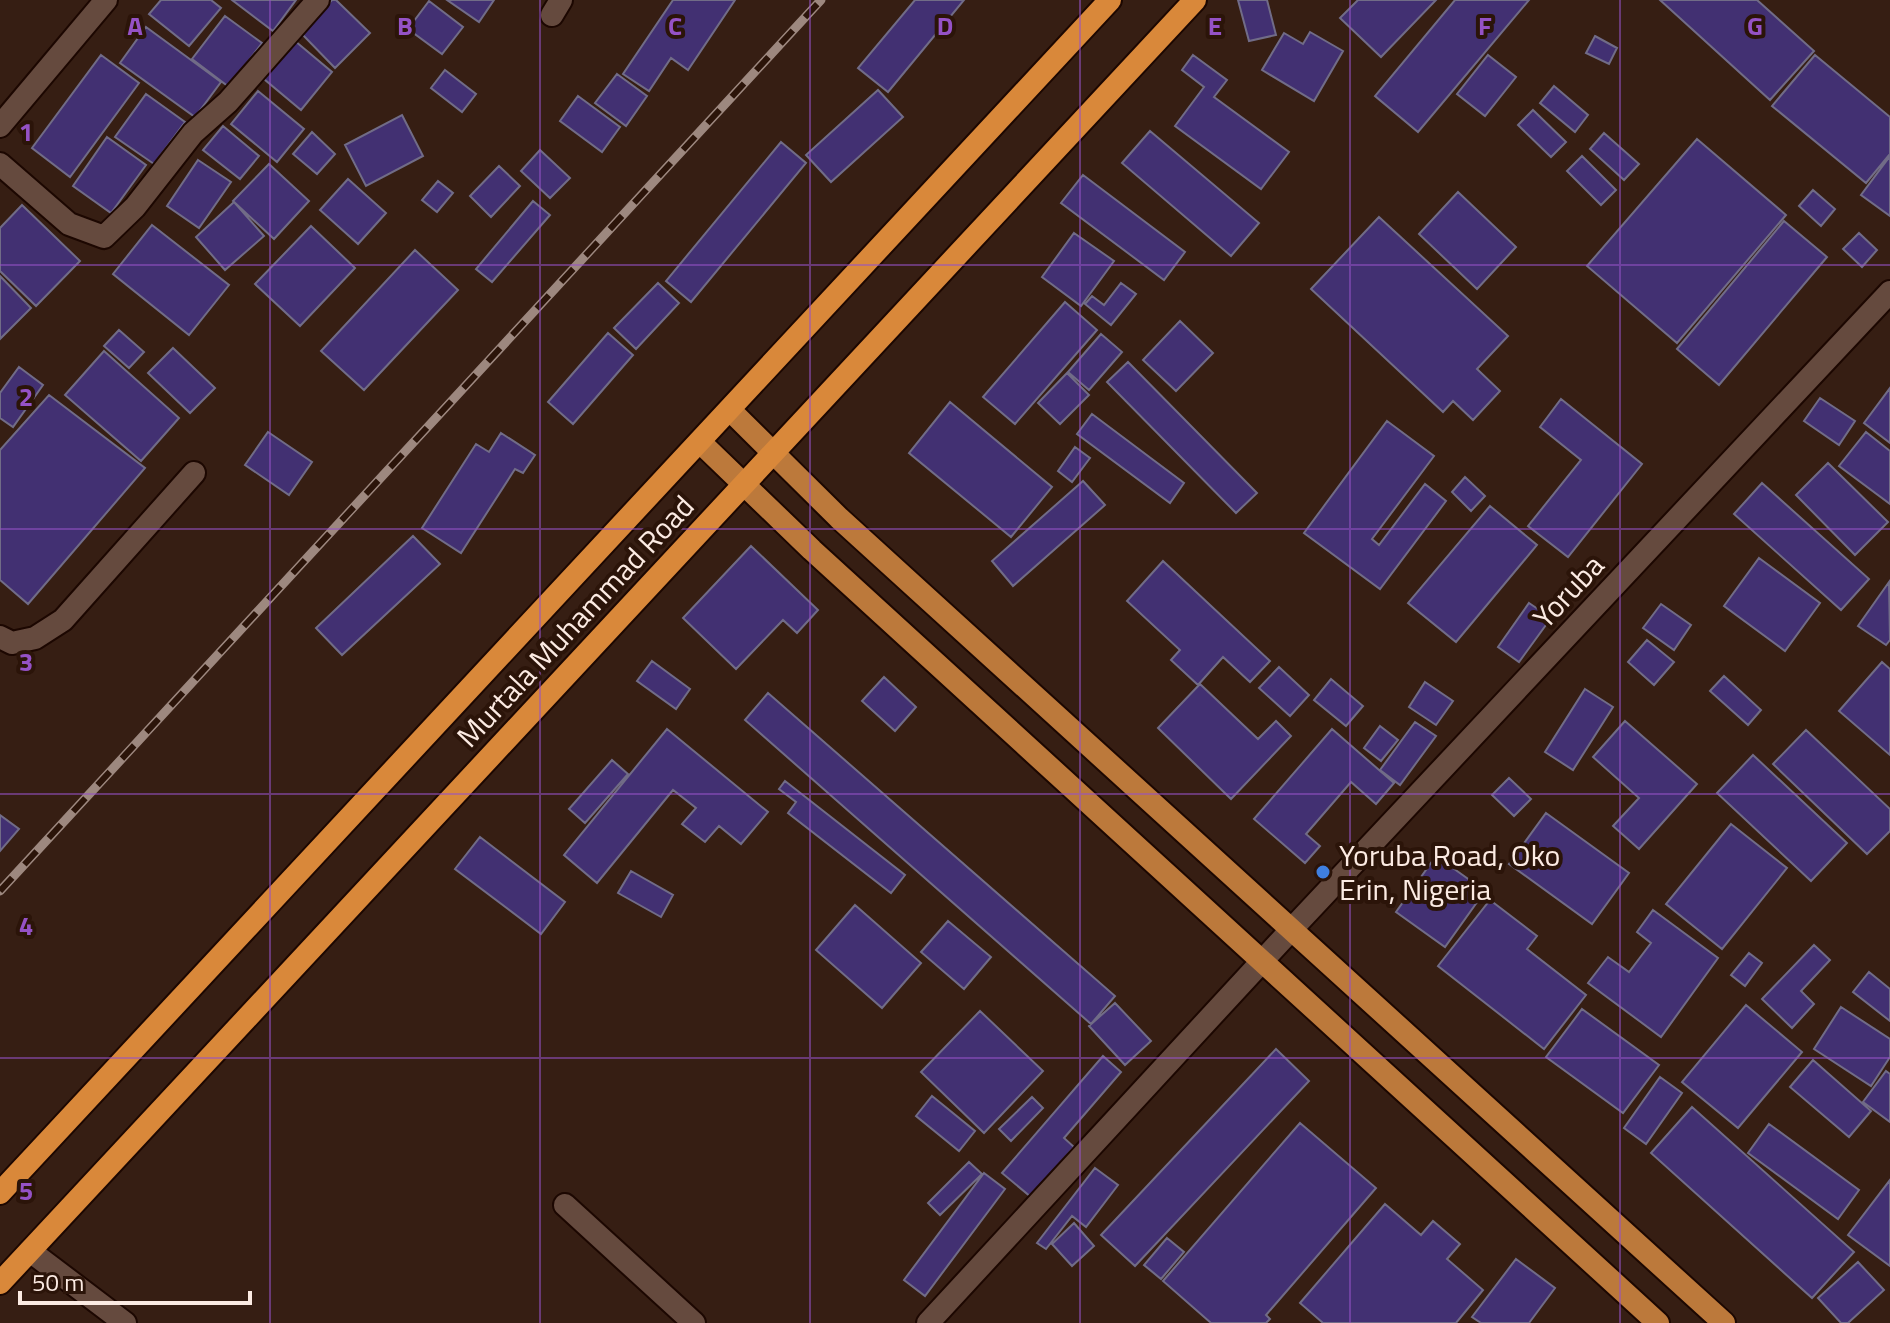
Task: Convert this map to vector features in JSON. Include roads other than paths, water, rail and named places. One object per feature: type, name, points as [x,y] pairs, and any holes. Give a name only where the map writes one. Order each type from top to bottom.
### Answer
[{"type":"highway","name":"Murtala Muhammad Road","points":[[0,1193],[1110,0]]},
{"type":"highway","name":"Murtala Muhammad Road","points":[[0,1283],[1195,0]]},
{"type":"main road","points":[[730,410],[839,518],[1724,1323]]},
{"type":"main road","points":[[700,442],[824,561],[1658,1323]]},
{"type":"street","points":[[0,126],[106,0]]},
{"type":"street","points":[[0,164],[69,224],[104,237],[135,207],[193,133],[228,102],[318,0]]},
{"type":"street","name":"Yoruba","points":[[928,1323],[1261,962],[1890,292]]},
{"type":"street","points":[[0,637],[12,643],[35,638],[63,620],[194,473]]},
{"type":"street","points":[[565,1205],[694,1323]]},
{"type":"street","points":[[30,1251],[125,1323]]},
{"type":"railway","points":[[0,891],[821,0]]},
{"type":"place","name":"Yoruba Road, Oko Erin, Nigeria","points":[[1323,872]]}]
